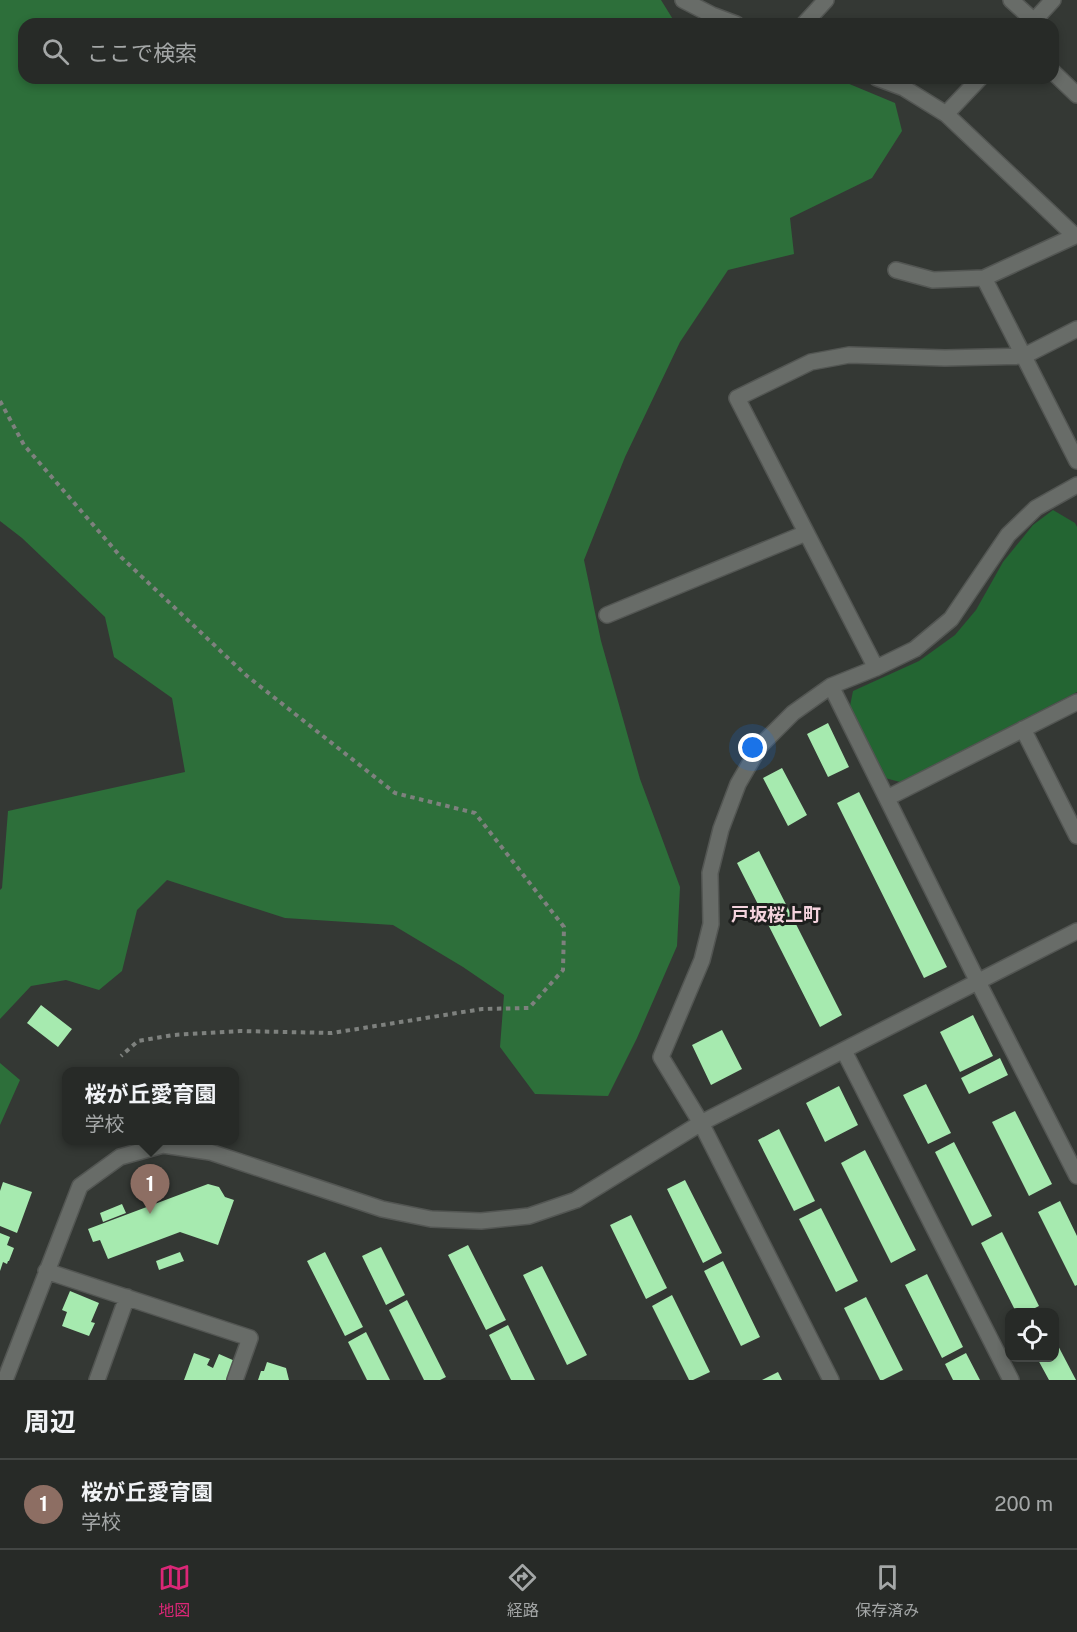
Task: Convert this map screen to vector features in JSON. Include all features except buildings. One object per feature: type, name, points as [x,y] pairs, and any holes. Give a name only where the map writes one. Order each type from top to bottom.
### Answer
[{"type":"street","points":[[683,0],[720,18]]},
{"type":"street","points":[[810,18],[826,0]]},
{"type":"street","points":[[1011,0],[1028,18]]},
{"type":"street","points":[[1036,18],[1053,0]]},
{"type":"street","points":[[1059,78],[1077,95]]},
{"type":"street","points":[[893,84],[904,88],[946,114],[1076,235],[984,278],[933,280],[896,270]]},
{"type":"street","points":[[946,114],[974,84]]},
{"type":"street","points":[[984,278],[1077,461]]},
{"type":"street","points":[[876,668],[737,398],[811,362],[849,355],[945,358],[1024,356],[1077,329]]},
{"type":"street","points":[[831,1380],[701,1123],[661,1057],[702,960],[711,924],[710,873],[721,829],[738,784],[760,746],[793,713],[831,686],[915,649],[951,619],[1008,535],[1036,508],[1077,485]]},
{"type":"street","points":[[607,615],[806,532]]},
{"type":"street","points":[[831,686],[1077,1176]]},
{"type":"street","points":[[886,798],[1077,702]]},
{"type":"street","points":[[1023,729],[1077,836]]},
{"type":"street","points":[[5,1380],[80,1186],[120,1157],[163,1145],[210,1152],[382,1209],[431,1219],[481,1221],[530,1216],[576,1200],[701,1123],[1077,931]]},
{"type":"street","points":[[844,1051],[1011,1380]]},
{"type":"street","points":[[46,1272],[250,1338],[235,1380]]},
{"type":"street","points":[[97,1380],[127,1297]]},
{"type":"path","points":[[0,401],[24,445],[121,557],[238,668],[395,793],[475,813],[564,927],[563,970],[529,1008],[482,1009],[332,1033],[240,1031],[173,1035],[138,1041],[121,1056]]},
{"type":"green space","points":[[0,0],[661,0],[672,18],[18,18],[18,84],[849,84],[895,103],[902,131],[872,178],[790,218],[794,254],[728,270],[680,342],[625,457],[584,560],[601,641],[640,779],[680,887],[677,946],[637,1038],[608,1096],[535,1094],[500,1047],[504,995],[463,967],[393,925],[285,918],[167,880],[137,910],[122,971],[99,990],[66,980],[31,986],[0,1019],[0,890],[8,811],[185,772],[172,698],[114,657],[105,617],[22,538],[0,521]]},
{"type":"green space","points":[[1053,510],[1075,523],[1077,527],[1077,692],[900,782],[885,778],[850,706],[853,691],[919,661],[955,635],[976,610],[1003,562],[1033,525]]},
{"type":"green space","points":[[0,1063],[20,1080],[0,1125]]},
{"type":"place","name":"桜が丘愛育園","points":[[150,1214]]},
{"type":"district","name":"戸坂桜上町","points":[[776,915]]}]
